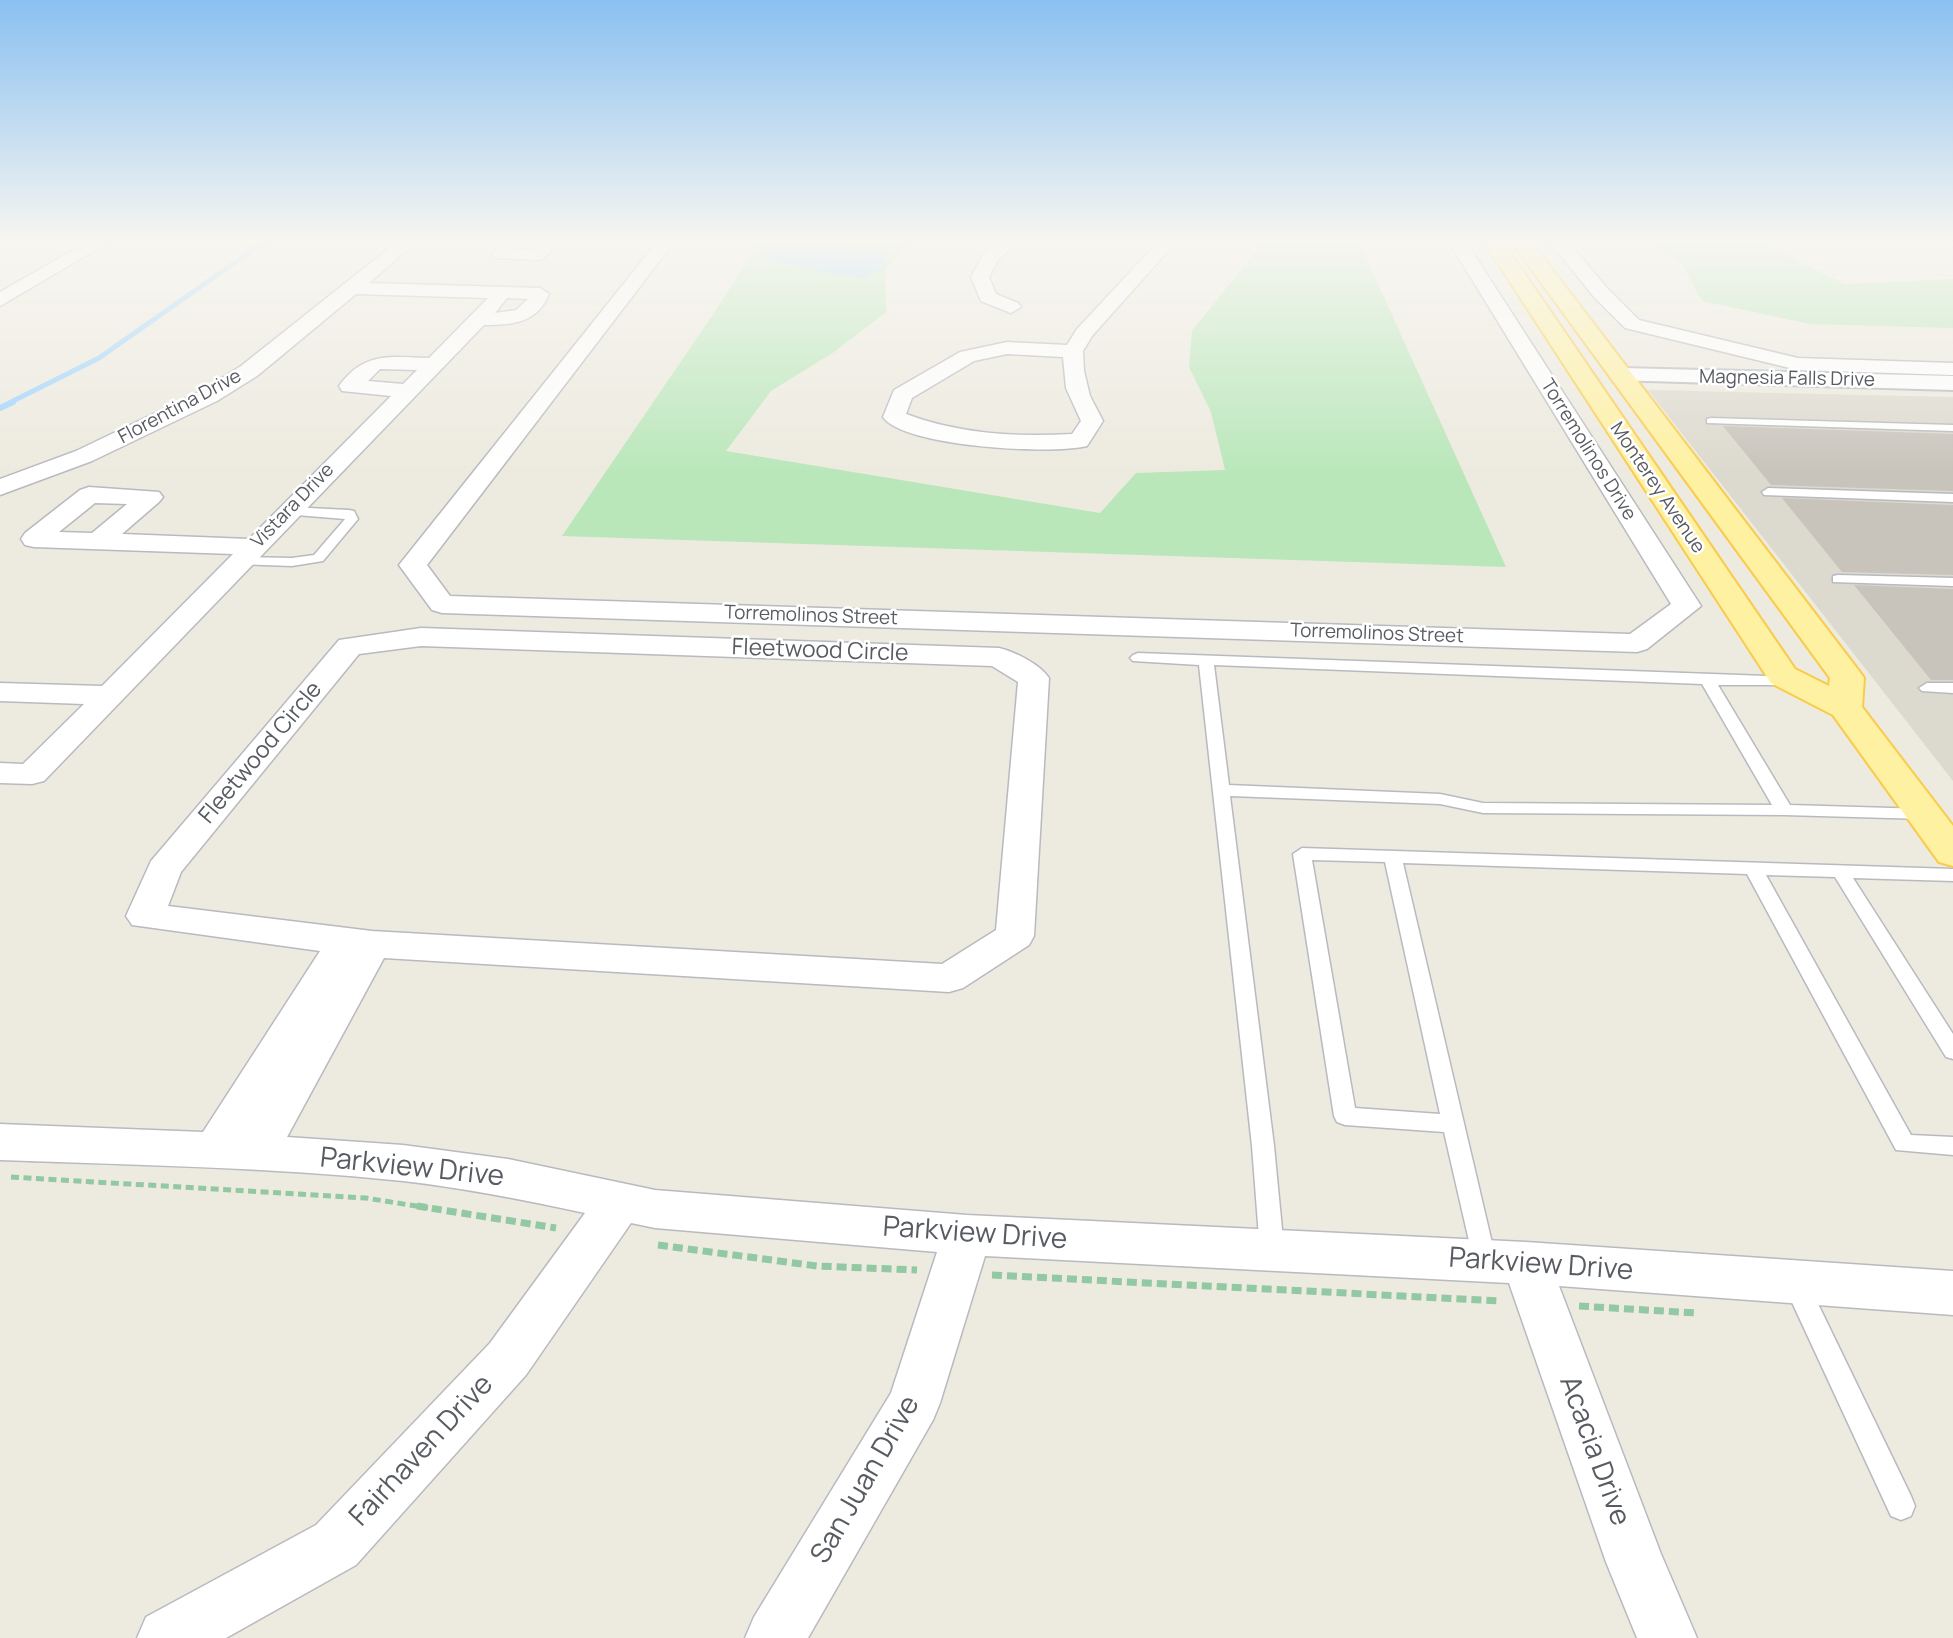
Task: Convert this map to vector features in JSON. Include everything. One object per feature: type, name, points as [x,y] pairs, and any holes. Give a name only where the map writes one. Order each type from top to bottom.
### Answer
[{"type":"main road","name":"Monterey Avenue","points":[[1545,318],[1783,676],[1844,708],[1953,853]]},
{"type":"main road","points":[[1565,318],[1605,374],[1612,380],[1626,380]]},
{"type":"main road","name":"Monterey Avenue","points":[[1580,318],[1847,678],[1844,708]]},
{"type":"street","name":"Florentina Drive","points":[[0,488],[84,456],[209,396],[249,371],[313,318]]},
{"type":"street","points":[[478,319],[514,318]]},
{"type":"street","name":"Torremolinos Street","points":[[606,318],[413,565],[442,604],[1637,643]]},
{"type":"street","points":[[1073,351],[1007,348],[967,356],[902,395],[894,417],[923,430],[1028,444],[1079,440],[1092,421],[1078,401],[1072,374],[1073,351],[1098,318]]},
{"type":"street","name":"Torremolinos Drive","points":[[1505,318],[1687,606],[1637,643]]},
{"type":"street","points":[[1626,318],[1632,324],[1798,364],[1953,369]]},
{"type":"street","name":"Vistara Drive","points":[[0,773],[32,774],[478,319]]},
{"type":"street","points":[[407,391],[350,386],[372,365],[433,364]]},
{"type":"street","name":"Magnesia Falls Drive","points":[[1626,380],[1953,383]]},
{"type":"street","name":"Magnesia Falls Drive","points":[[1626,380],[1953,393]]},
{"type":"street","points":[[99,541],[247,554]]},
{"type":"street","name":"Fleetwood Circle","points":[[421,637],[999,657],[1034,678],[1015,936],[949,978],[359,943],[145,916],[164,869],[350,646],[421,637]]},
{"type":"street","points":[[0,692],[110,696]]},
{"type":"street","points":[[235,1152],[359,943]]},
{"type":"street","name":"Parkview Drive","points":[[0,1142],[235,1152],[403,1163],[508,1178],[655,1209],[967,1235],[1505,1262],[1953,1293]]},
{"type":"street","name":"Fairhaven Drive","points":[[167,1638],[336,1545],[508,1359],[621,1202]]},
{"type":"street","name":"San Juan Drive","points":[[775,1638],[914,1403],[967,1235]]},
{"type":"street","name":"Acacia Drive","points":[[1505,1262],[1667,1638]]},
{"type":"lane","points":[[1711,421],[1953,428]]},
{"type":"lane","points":[[1769,492],[1953,498]]},
{"type":"lane","points":[[247,554],[292,562],[318,558],[352,519],[349,514],[337,512],[289,511]]},
{"type":"lane","points":[[1838,579],[1953,582]]},
{"type":"lane","points":[[1138,658],[1794,682]]},
{"type":"lane","points":[[1206,662],[1263,1146],[1272,1250]]},
{"type":"lane","points":[[1706,680],[1784,810]]},
{"type":"lane","points":[[1927,688],[1953,688]]},
{"type":"lane","points":[[1221,790],[1440,799],[1483,808],[1924,814]]},
{"type":"lane","points":[[1453,1124],[1345,1116],[1302,854],[1953,875]]},
{"type":"lane","points":[[1393,857],[1453,1124],[1505,1262]]},
{"type":"lane","points":[[1753,868],[1904,1144],[1953,1146]]},
{"type":"lane","points":[[1840,871],[1953,1051]]},
{"type":"lane","points":[[1794,1282],[1901,1506]]},
{"type":"path","points":[[0,1177],[366,1198],[509,1221]]},
{"type":"path","points":[[745,1258],[817,1266]]},
{"type":"path","points":[[1028,1277],[1455,1298]]},
{"type":"shaded area","points":[[1648,390],[1953,397],[1953,781]]},
{"type":"green space","points":[[710,318],[878,318],[834,352],[771,391],[726,451],[1100,513],[1136,473],[1225,470],[1211,412],[1189,367],[1192,331],[1202,318],[1394,318],[1506,567],[562,536]]},
{"type":"green space","points":[[1784,318],[1953,318],[1953,328],[1810,324]]},
{"type":"building","points":[[1723,426],[1953,434],[1953,491],[1771,485]]},
{"type":"building","points":[[1782,498],[1953,505],[1953,575],[1842,572]]},
{"type":"building","points":[[1854,585],[1953,589],[1953,680],[1931,680]]},
{"type":"waterway","points":[[9,403],[99,358],[155,318]]},
{"type":"waterway","points":[[0,408],[13,402]]}]
